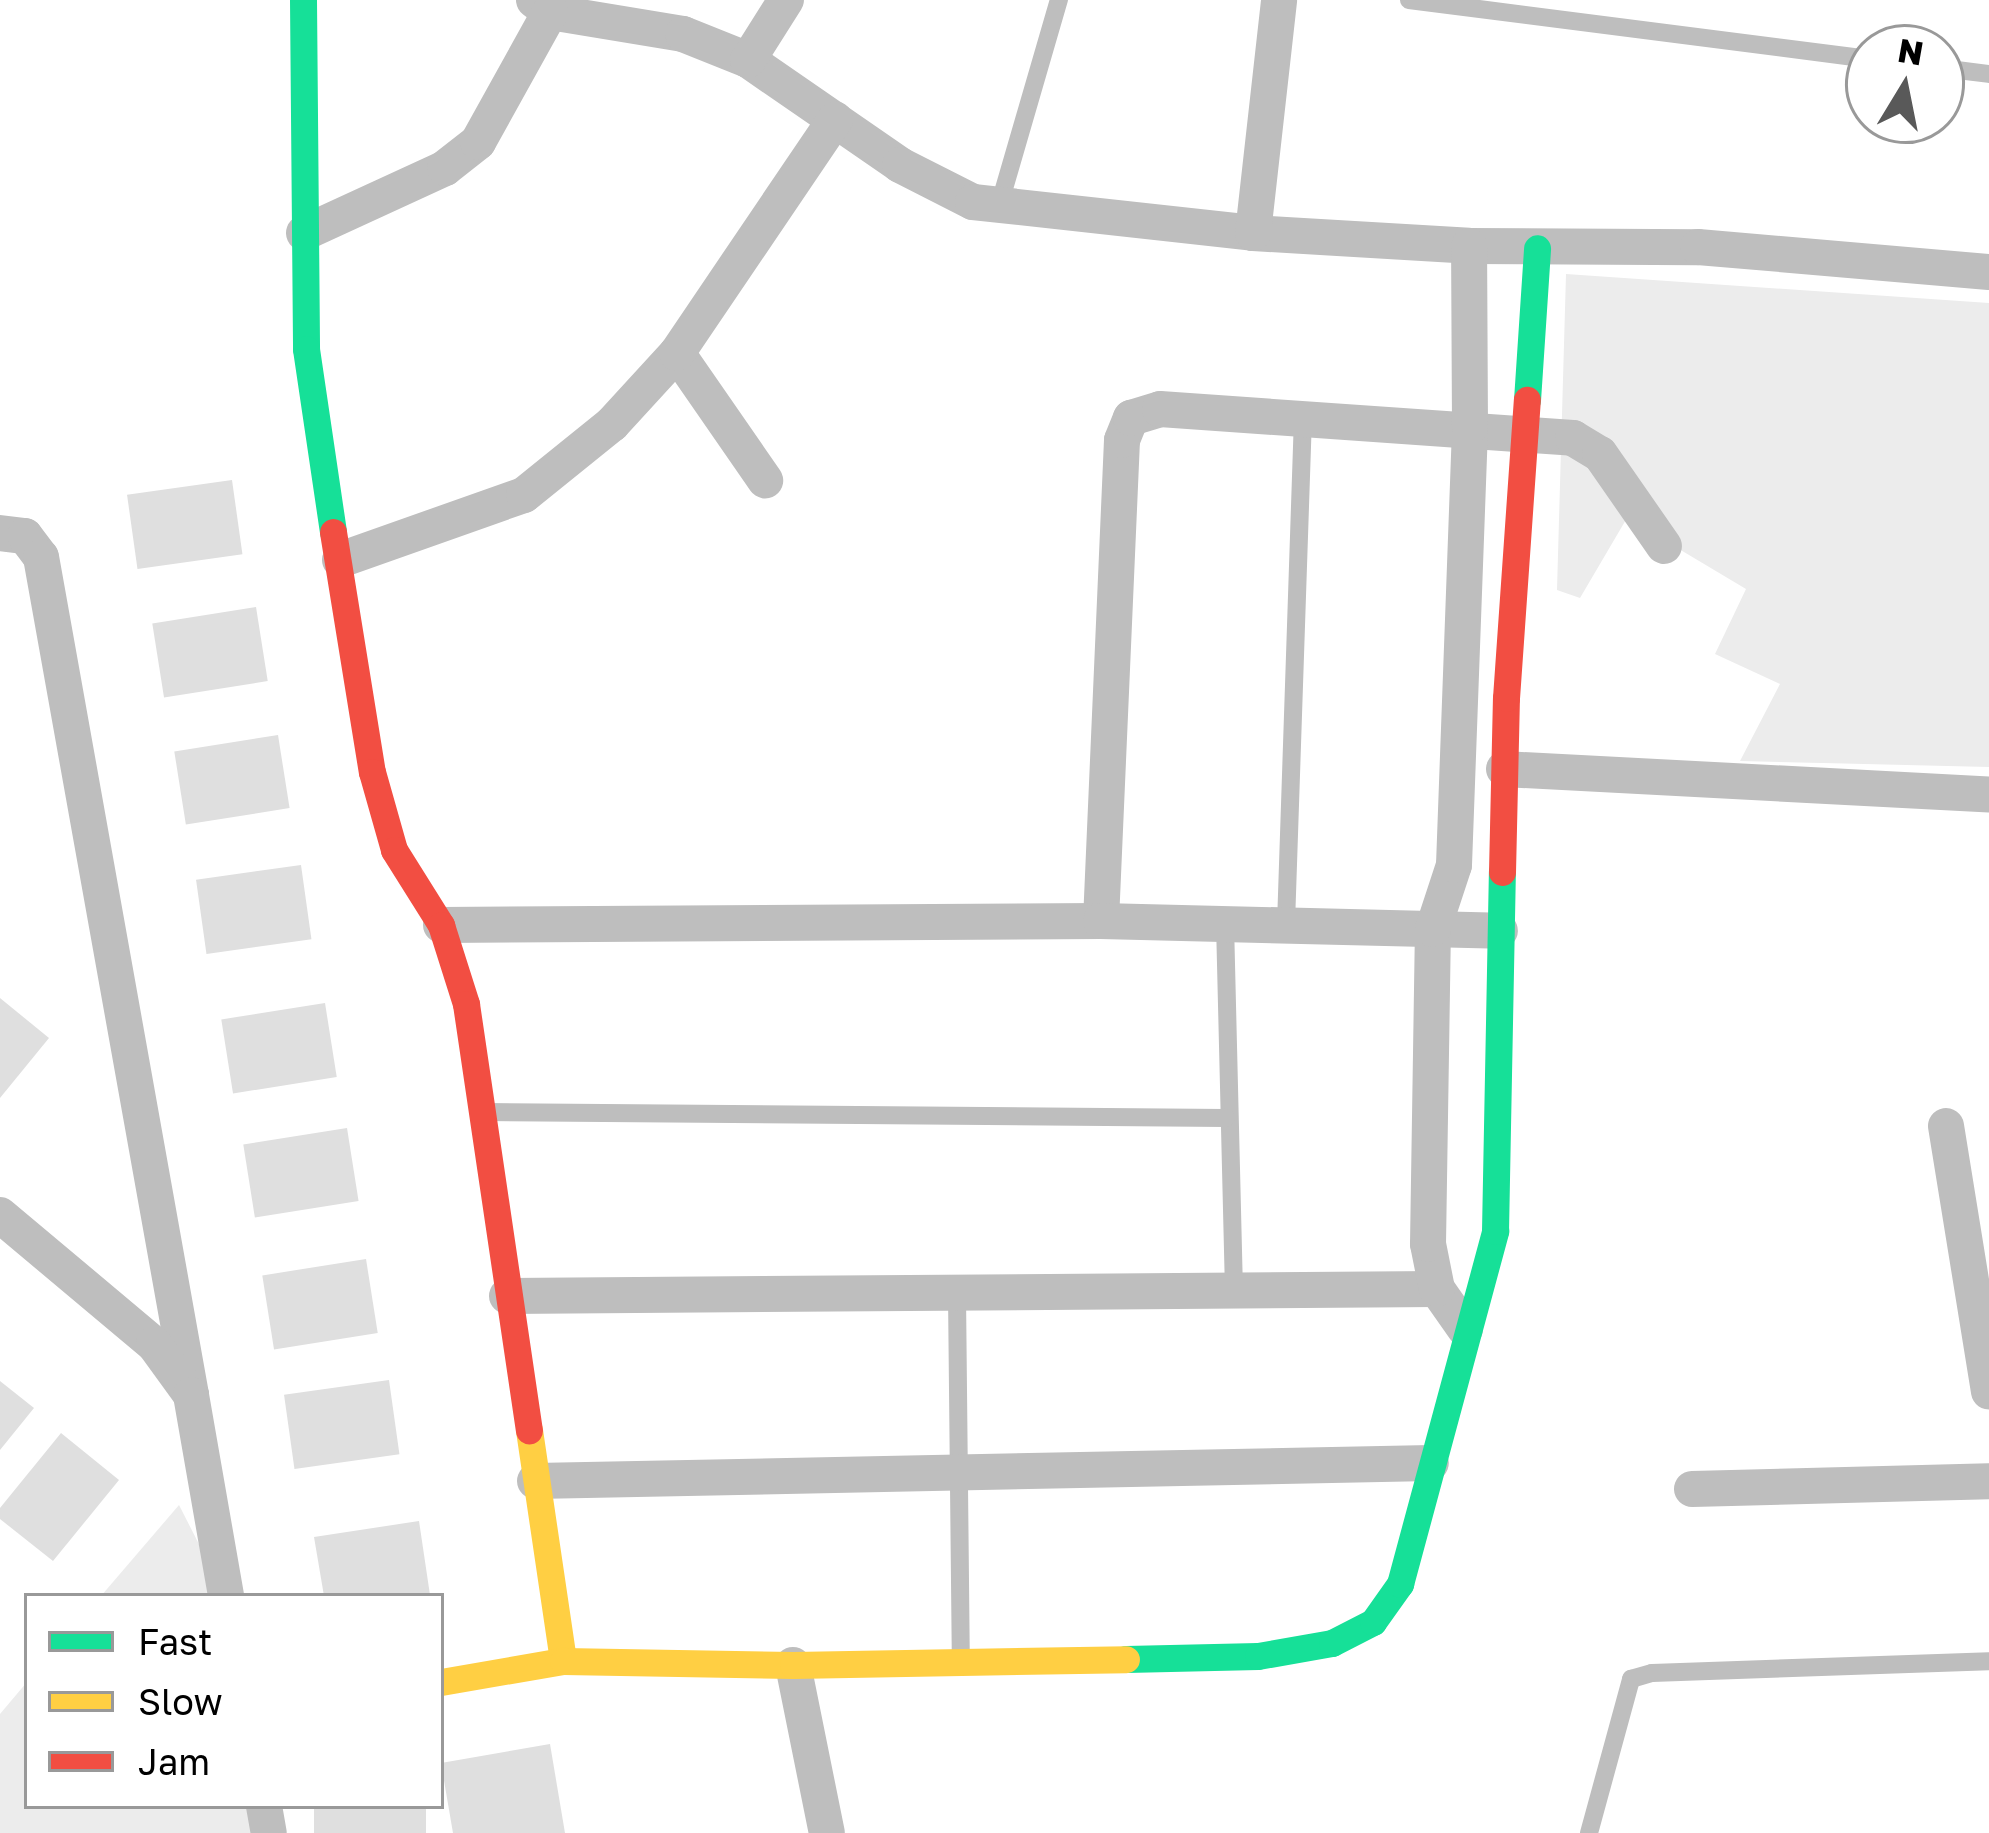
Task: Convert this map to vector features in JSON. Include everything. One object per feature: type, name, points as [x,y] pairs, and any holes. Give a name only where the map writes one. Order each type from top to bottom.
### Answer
[{"type":"street","points":[[303,0],[306,349],[372,772],[394,850],[441,925],[466,1004],[478,1112],[563,1660]]},
{"type":"street","points":[[748,60],[786,0]]},
{"type":"street","points":[[1253,233],[1279,0]]},
{"type":"street","points":[[304,233],[401,192],[445,168],[478,142],[542,6],[645,24],[748,60],[950,193],[999,206],[1253,233],[1469,246],[1698,247],[1989,272]]},
{"type":"street","points":[[340,560],[524,495],[612,424],[677,352],[835,120]]},
{"type":"street","points":[[1465,1329],[1437,1289],[1428,1244],[1433,929],[1454,865],[1470,427],[1469,246]]},
{"type":"street","points":[[444,1681],[563,1660],[793,1665],[1258,1656],[1355,1634],[1373,1622],[1400,1584],[1495,1231],[1504,769],[1537,248]]},
{"type":"street","points":[[677,352],[765,480]]},
{"type":"street","points":[[1101,921],[1124,428],[1142,411],[1470,427],[1573,438],[1600,454],[1664,545]]},
{"type":"street","points":[[0,533],[25,536],[41,557],[225,1593]]},
{"type":"street","points":[[1504,769],[1989,794]]},
{"type":"street","points":[[441,925],[1101,921],[1501,931]]},
{"type":"street","points":[[1946,1126],[1989,1392]]},
{"type":"street","points":[[0,1215],[154,1344],[191,1395]]},
{"type":"street","points":[[507,1296],[1437,1289]]},
{"type":"street","points":[[535,1480],[1431,1463]]},
{"type":"street","points":[[1692,1489],[1989,1481]]},
{"type":"street","points":[[793,1665],[827,1833]]},
{"type":"lane","points":[[999,206],[1059,0]]},
{"type":"lane","points":[[1409,0],[1845,56]]},
{"type":"lane","points":[[1286,924],[1303,417]]},
{"type":"lane","points":[[1226,923],[1226,1118],[1234,1290]]},
{"type":"lane","points":[[478,1112],[1226,1118]]},
{"type":"lane","points":[[957,1294],[961,1661]]},
{"type":"lane","points":[[1589,1833],[1631,1679],[1652,1673],[1989,1661]]},
{"type":"shaded area","points":[[1566,274],[1989,303],[1989,767],[1740,761],[1780,684],[1715,654],[1746,589],[1627,518],[1580,598],[1557,590]]},
{"type":"shaded area","points":[[179,1505],[205,1556],[211,1593],[104,1593]]},
{"type":"shaded area","points":[[24,1686],[24,1809],[248,1809],[252,1833],[0,1833],[0,1714]]},
{"type":"building","points":[[232,480],[242,554],[137,569],[127,495]]},
{"type":"building","points":[[256,607],[268,681],[164,698],[152,623]]},
{"type":"building","points":[[278,735],[290,808],[186,825],[174,751]]},
{"type":"building","points":[[301,865],[311,939],[206,954],[196,880]]},
{"type":"building","points":[[0,998],[49,1038],[0,1098]]},
{"type":"building","points":[[325,1003],[337,1077],[233,1094],[221,1019]]},
{"type":"building","points":[[347,1128],[359,1201],[255,1218],[243,1144]]},
{"type":"building","points":[[366,1259],[378,1333],[274,1350],[262,1275]]},
{"type":"building","points":[[389,1380],[399,1454],[294,1469],[284,1395]]},
{"type":"building","points":[[0,1381],[34,1408],[0,1450]]},
{"type":"building","points":[[61,1433],[119,1480],[53,1561],[0,1519],[0,1508]]},
{"type":"building","points":[[419,1521],[430,1593],[323,1593],[314,1537]]},
{"type":"building","points":[[550,1744],[565,1833],[453,1833],[444,1762]]},
{"type":"building","points":[[314,1809],[426,1809],[426,1833],[314,1833]]},
{"type":"traffic: fast","points":[[303,0],[306,349],[333,532]]},
{"type":"traffic: fast","points":[[1527,400],[1537,248]]},
{"type":"traffic: fast","points":[[1126,1659],[1258,1656],[1332,1643],[1373,1622],[1400,1584],[1495,1231],[1502,872]]},
{"type":"traffic: slow","points":[[529,1430],[563,1661]]},
{"type":"traffic: slow","points":[[444,1681],[563,1661],[793,1665],[1126,1659]]},
{"type":"traffic: jam","points":[[1502,872],[1506,698],[1527,400]]},
{"type":"traffic: jam","points":[[333,532],[372,772],[394,850],[441,925],[466,1004],[529,1430]]}]
